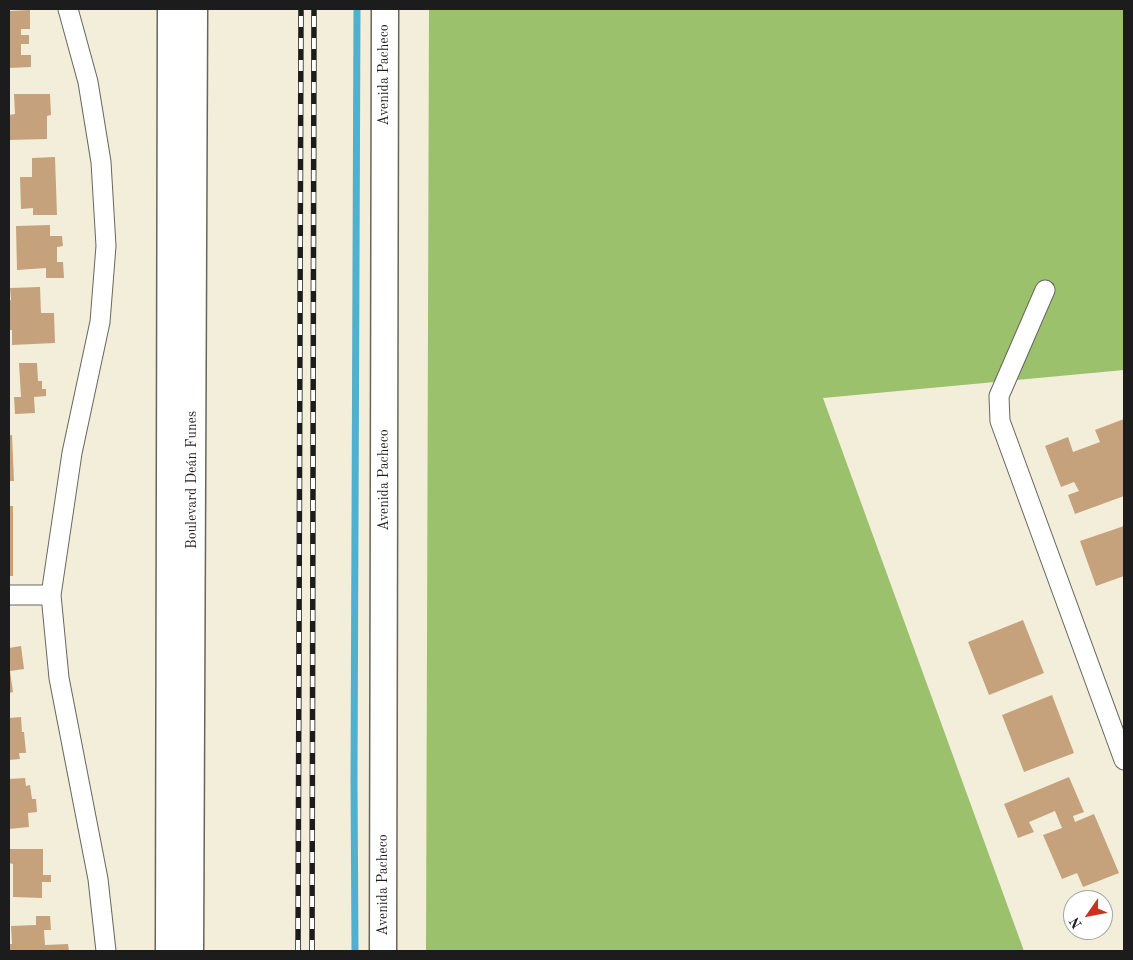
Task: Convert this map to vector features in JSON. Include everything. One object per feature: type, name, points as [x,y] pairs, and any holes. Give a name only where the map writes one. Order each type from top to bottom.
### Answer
[{"type":"main road","name":"Boulevard Deán Funes","points":[[168,951],[171,9]]},
{"type":"main road","name":"Boulevard Deán Funes","points":[[190,951],[194,9]]},
{"type":"main road","name":"Avenida Pacheco","points":[[383,951],[385,9]]},
{"type":"street","points":[[68,9],[88,82],[101,162],[106,246],[100,322],[72,453],[50,595],[59,678],[98,879],[106,951]]},
{"type":"street","points":[[1045,290],[999,396],[1000,421],[1124,760]]},
{"type":"street","points":[[9,595],[50,595]]},
{"type":"green space","points":[[429,9],[1124,9],[1124,370],[823,398],[1024,951],[426,951]]},
{"type":"building","points":[[30,10],[30,29],[21,29],[21,35],[29,35],[29,44],[21,44],[21,55],[31,55],[31,67],[9,68],[9,11]]},
{"type":"building","points":[[14,94],[50,94],[51,115],[47,116],[47,139],[9,140],[9,115],[15,114]]},
{"type":"building","points":[[55,157],[57,215],[33,215],[33,208],[21,209],[20,177],[32,177],[32,158]]},
{"type":"building","points":[[50,225],[50,236],[62,236],[63,246],[57,247],[57,262],[63,262],[64,278],[46,278],[46,268],[17,270],[16,226]]},
{"type":"building","points":[[40,287],[41,313],[54,313],[55,343],[12,345],[12,330],[9,330],[10,288]]},
{"type":"building","points":[[19,363],[37,363],[38,381],[42,381],[42,389],[46,389],[46,396],[34,397],[35,413],[15,414],[14,397],[21,397]]},
{"type":"building","points":[[1124,419],[1124,496],[1075,514],[1068,495],[1079,491],[1074,482],[1061,487],[1045,446],[1068,437],[1073,452],[1100,442],[1095,430]]},
{"type":"building","points":[[9,435],[12,435],[14,481],[9,481]]},
{"type":"building","points":[[9,506],[13,506],[13,576],[9,576]]},
{"type":"building","points":[[1124,526],[1124,576],[1096,586],[1080,541]]},
{"type":"building","points":[[1023,620],[1044,673],[989,695],[968,642]]},
{"type":"building","points":[[21,646],[24,669],[10,671],[13,692],[9,693],[9,648]]},
{"type":"building","points":[[1052,695],[1074,753],[1024,772],[1002,715]]},
{"type":"building","points":[[21,717],[26,753],[19,753],[20,759],[9,760],[9,718]]},
{"type":"building","points":[[1069,777],[1084,812],[1073,816],[1075,822],[1094,814],[1119,873],[1083,887],[1077,873],[1062,879],[1043,835],[1062,828],[1055,811],[1029,822],[1034,832],[1018,838],[1004,804]]},
{"type":"building","points":[[25,778],[26,786],[30,785],[32,799],[36,799],[37,812],[28,813],[29,827],[9,829],[9,779]]},
{"type":"building","points":[[9,849],[43,849],[43,875],[51,875],[51,882],[42,882],[42,898],[13,897],[13,864],[9,863]]},
{"type":"building","points":[[36,916],[50,916],[51,930],[44,930],[45,945],[68,944],[69,951],[9,951],[9,944],[12,944],[11,926],[36,925]]},
{"type":"waterway","points":[[355,951],[357,9]]},
{"type":"railway","points":[[298,951],[301,9]]},
{"type":"railway","points":[[312,951],[314,9]]}]
